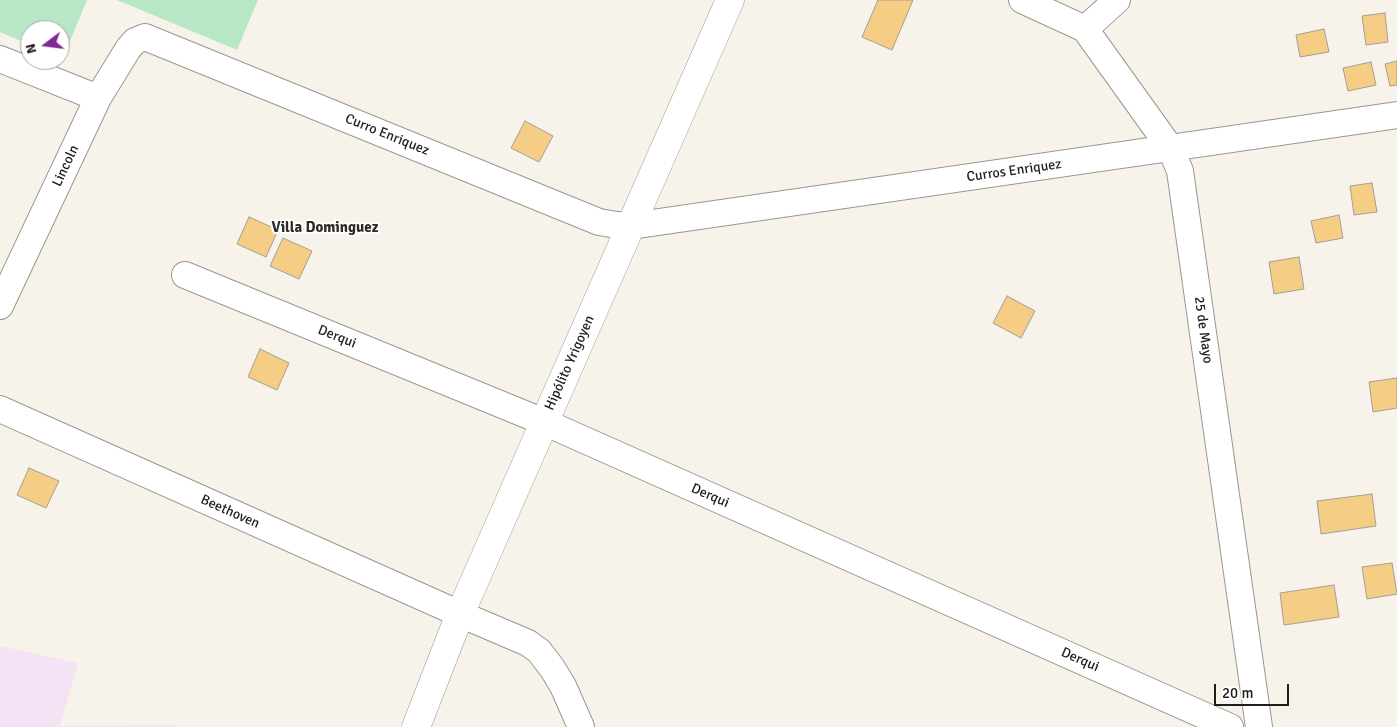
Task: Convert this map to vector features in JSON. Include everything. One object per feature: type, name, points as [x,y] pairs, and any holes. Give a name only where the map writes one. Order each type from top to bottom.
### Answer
[{"type":"street","name":"Hipólito Yrigoyen","points":[[416,727],[460,614],[730,0]]},
{"type":"street","name":"25 de Mayo","points":[[1022,0],[1085,29],[1171,149],[1180,171],[1259,727]]},
{"type":"street","points":[[1085,29],[1117,0]]},
{"type":"street","name":"Curro Enriquez","points":[[145,37],[599,222],[631,226]]},
{"type":"street","name":"Lincoln","points":[[0,306],[98,98],[128,49],[135,41],[145,37]]},
{"type":"street","points":[[0,59],[98,98]]},
{"type":"street","name":"Curros Enriquez","points":[[631,226],[1397,115]]},
{"type":"street","name":"Derqui","points":[[185,275],[544,422],[1230,727]]},
{"type":"street","name":"Beethoven","points":[[0,409],[528,643],[539,651],[552,668],[563,686],[581,727]]},
{"type":"shaded area","points":[[0,646],[78,663],[60,726],[173,725],[176,727],[0,727]]},
{"type":"green space","points":[[0,0],[87,0],[70,41],[70,20],[20,20],[20,41],[0,32]]},
{"type":"green space","points":[[117,0],[258,0],[237,50]]},
{"type":"building","points":[[878,0],[913,0],[892,50],[862,37]]},
{"type":"building","points":[[1385,13],[1388,42],[1366,45],[1362,16]]},
{"type":"building","points":[[1324,29],[1329,52],[1300,57],[1296,35]]},
{"type":"building","points":[[1397,61],[1397,85],[1390,86],[1385,64]]},
{"type":"building","points":[[1371,62],[1376,85],[1348,91],[1343,68]]},
{"type":"building","points":[[525,121],[553,136],[539,162],[511,148]]},
{"type":"building","points":[[1372,183],[1377,212],[1354,215],[1350,186]]},
{"type":"building","points":[[1339,215],[1343,238],[1316,243],[1311,221]]},
{"type":"building","points":[[249,217],[278,230],[266,257],[237,244]]},
{"type":"building","points":[[283,238],[312,251],[299,279],[270,266]]},
{"type":"building","points":[[1299,257],[1304,289],[1274,294],[1269,262]]},
{"type":"building","points":[[1007,296],[1035,311],[1021,338],[993,323]]},
{"type":"building","points":[[260,349],[289,363],[277,390],[248,377]]},
{"type":"building","points":[[1397,378],[1397,408],[1373,412],[1369,382]]},
{"type":"building","points":[[29,468],[59,481],[46,508],[17,495]]},
{"type":"building","points":[[1372,494],[1376,526],[1321,534],[1317,501]]},
{"type":"building","points":[[1392,563],[1397,594],[1367,599],[1362,567]]},
{"type":"building","points":[[1334,585],[1339,617],[1284,625],[1280,593]]},
{"type":"district","name":"Villa Dominguez","points":[[325,228]]}]
